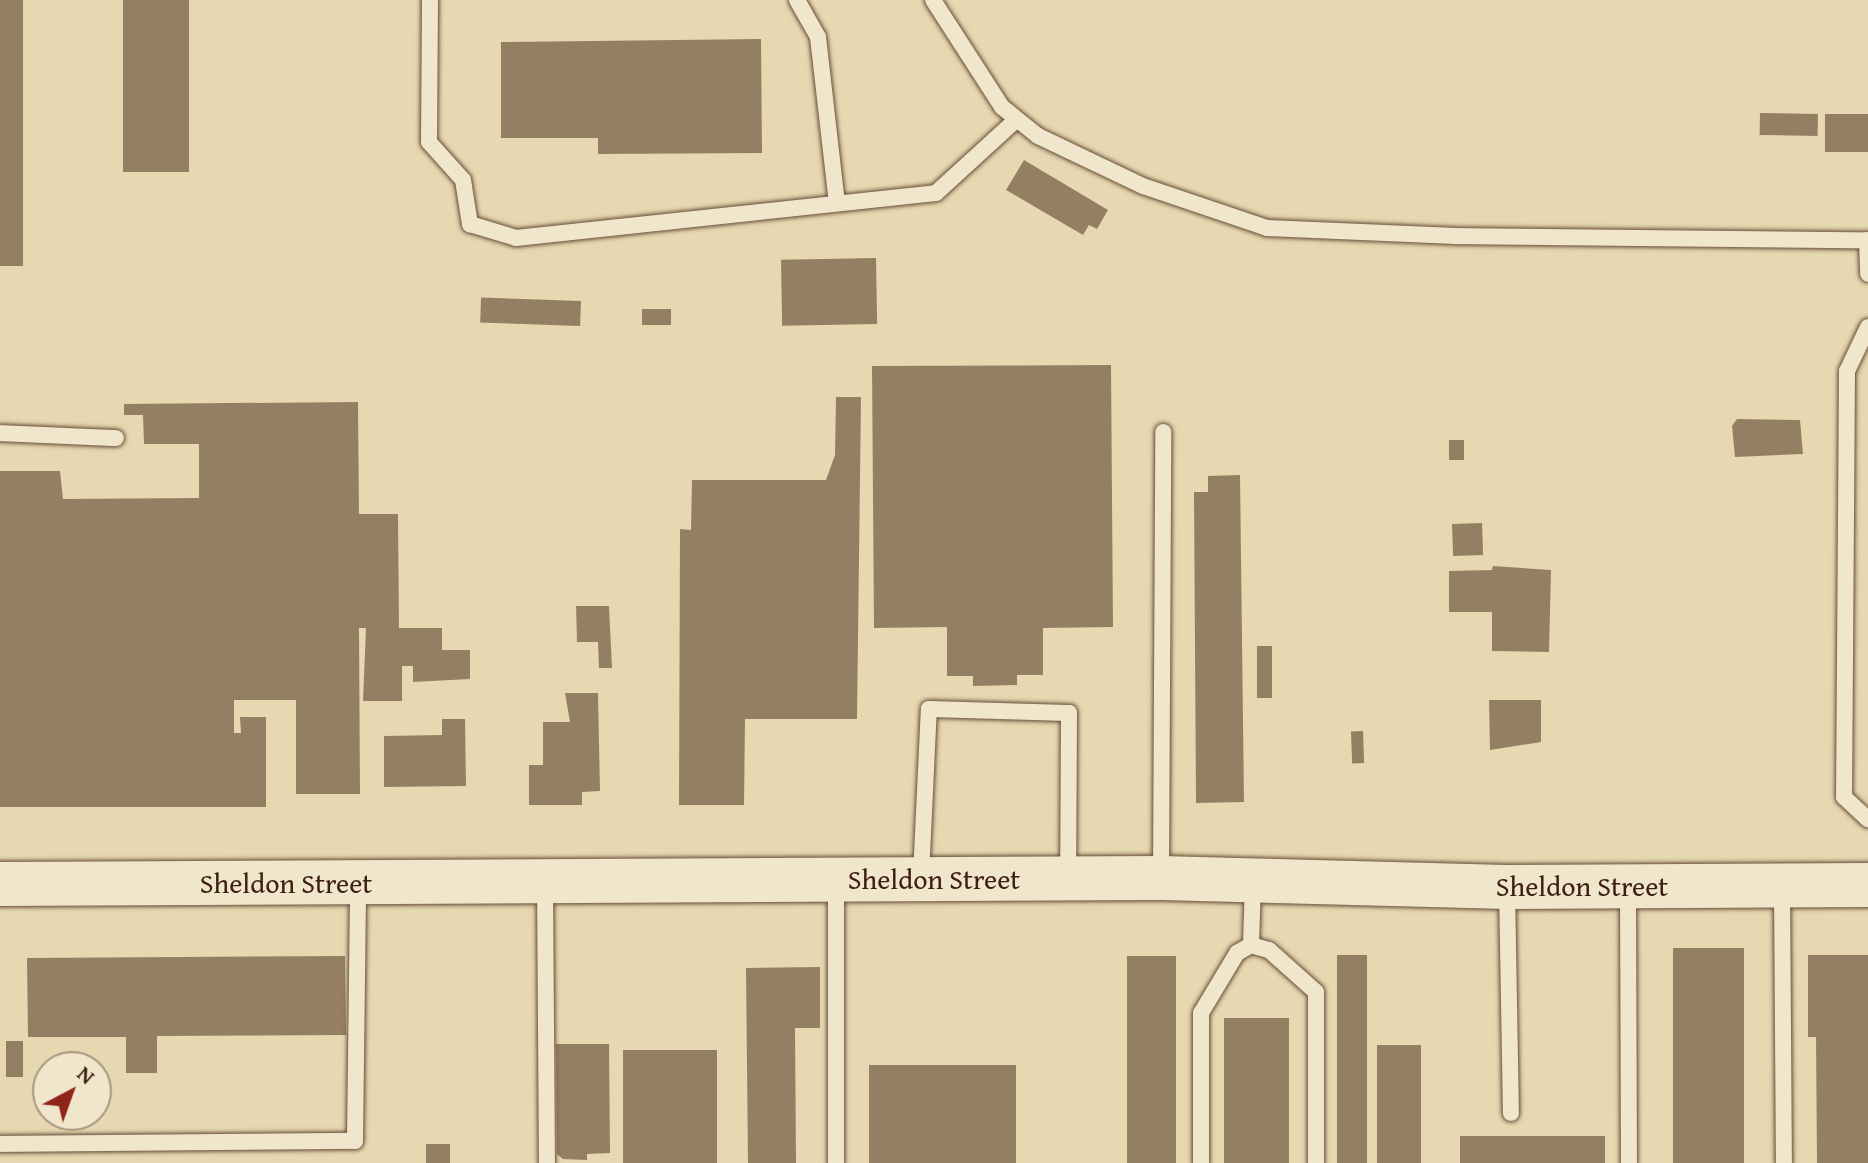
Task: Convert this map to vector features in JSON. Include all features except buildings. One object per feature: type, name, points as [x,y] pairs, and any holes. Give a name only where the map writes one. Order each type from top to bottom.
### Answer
[{"type":"main road","name":"Sheldon Street","points":[[0,884],[1253,878],[1507,887],[1868,885]]},
{"type":"lane","points":[[430,0],[429,142],[463,180],[470,224],[516,238],[936,193],[1016,120]]},
{"type":"lane","points":[[797,0],[818,37],[837,203]]},
{"type":"lane","points":[[933,0],[986,86],[1016,120],[1143,186],[1267,228],[1456,236],[1867,240],[1868,274]]},
{"type":"lane","points":[[1868,327],[1847,371],[1844,781],[1844,797],[1868,819]]},
{"type":"lane","points":[[1161,878],[1163,432]]},
{"type":"lane","points":[[0,433],[116,438]]},
{"type":"lane","points":[[921,878],[929,709],[1069,713],[1068,879]]},
{"type":"lane","points":[[1251,945],[1253,878]]},
{"type":"lane","points":[[836,879],[836,1163]]},
{"type":"lane","points":[[545,881],[547,1163]]},
{"type":"lane","points":[[0,1144],[355,1141],[358,883]]},
{"type":"lane","points":[[1628,885],[1629,1163]]},
{"type":"lane","points":[[1782,886],[1784,1163]]},
{"type":"lane","points":[[1507,887],[1511,1113]]},
{"type":"lane","points":[[1201,1163],[1201,1013],[1237,953],[1251,945],[1269,950],[1316,992],[1316,1163]]}]
